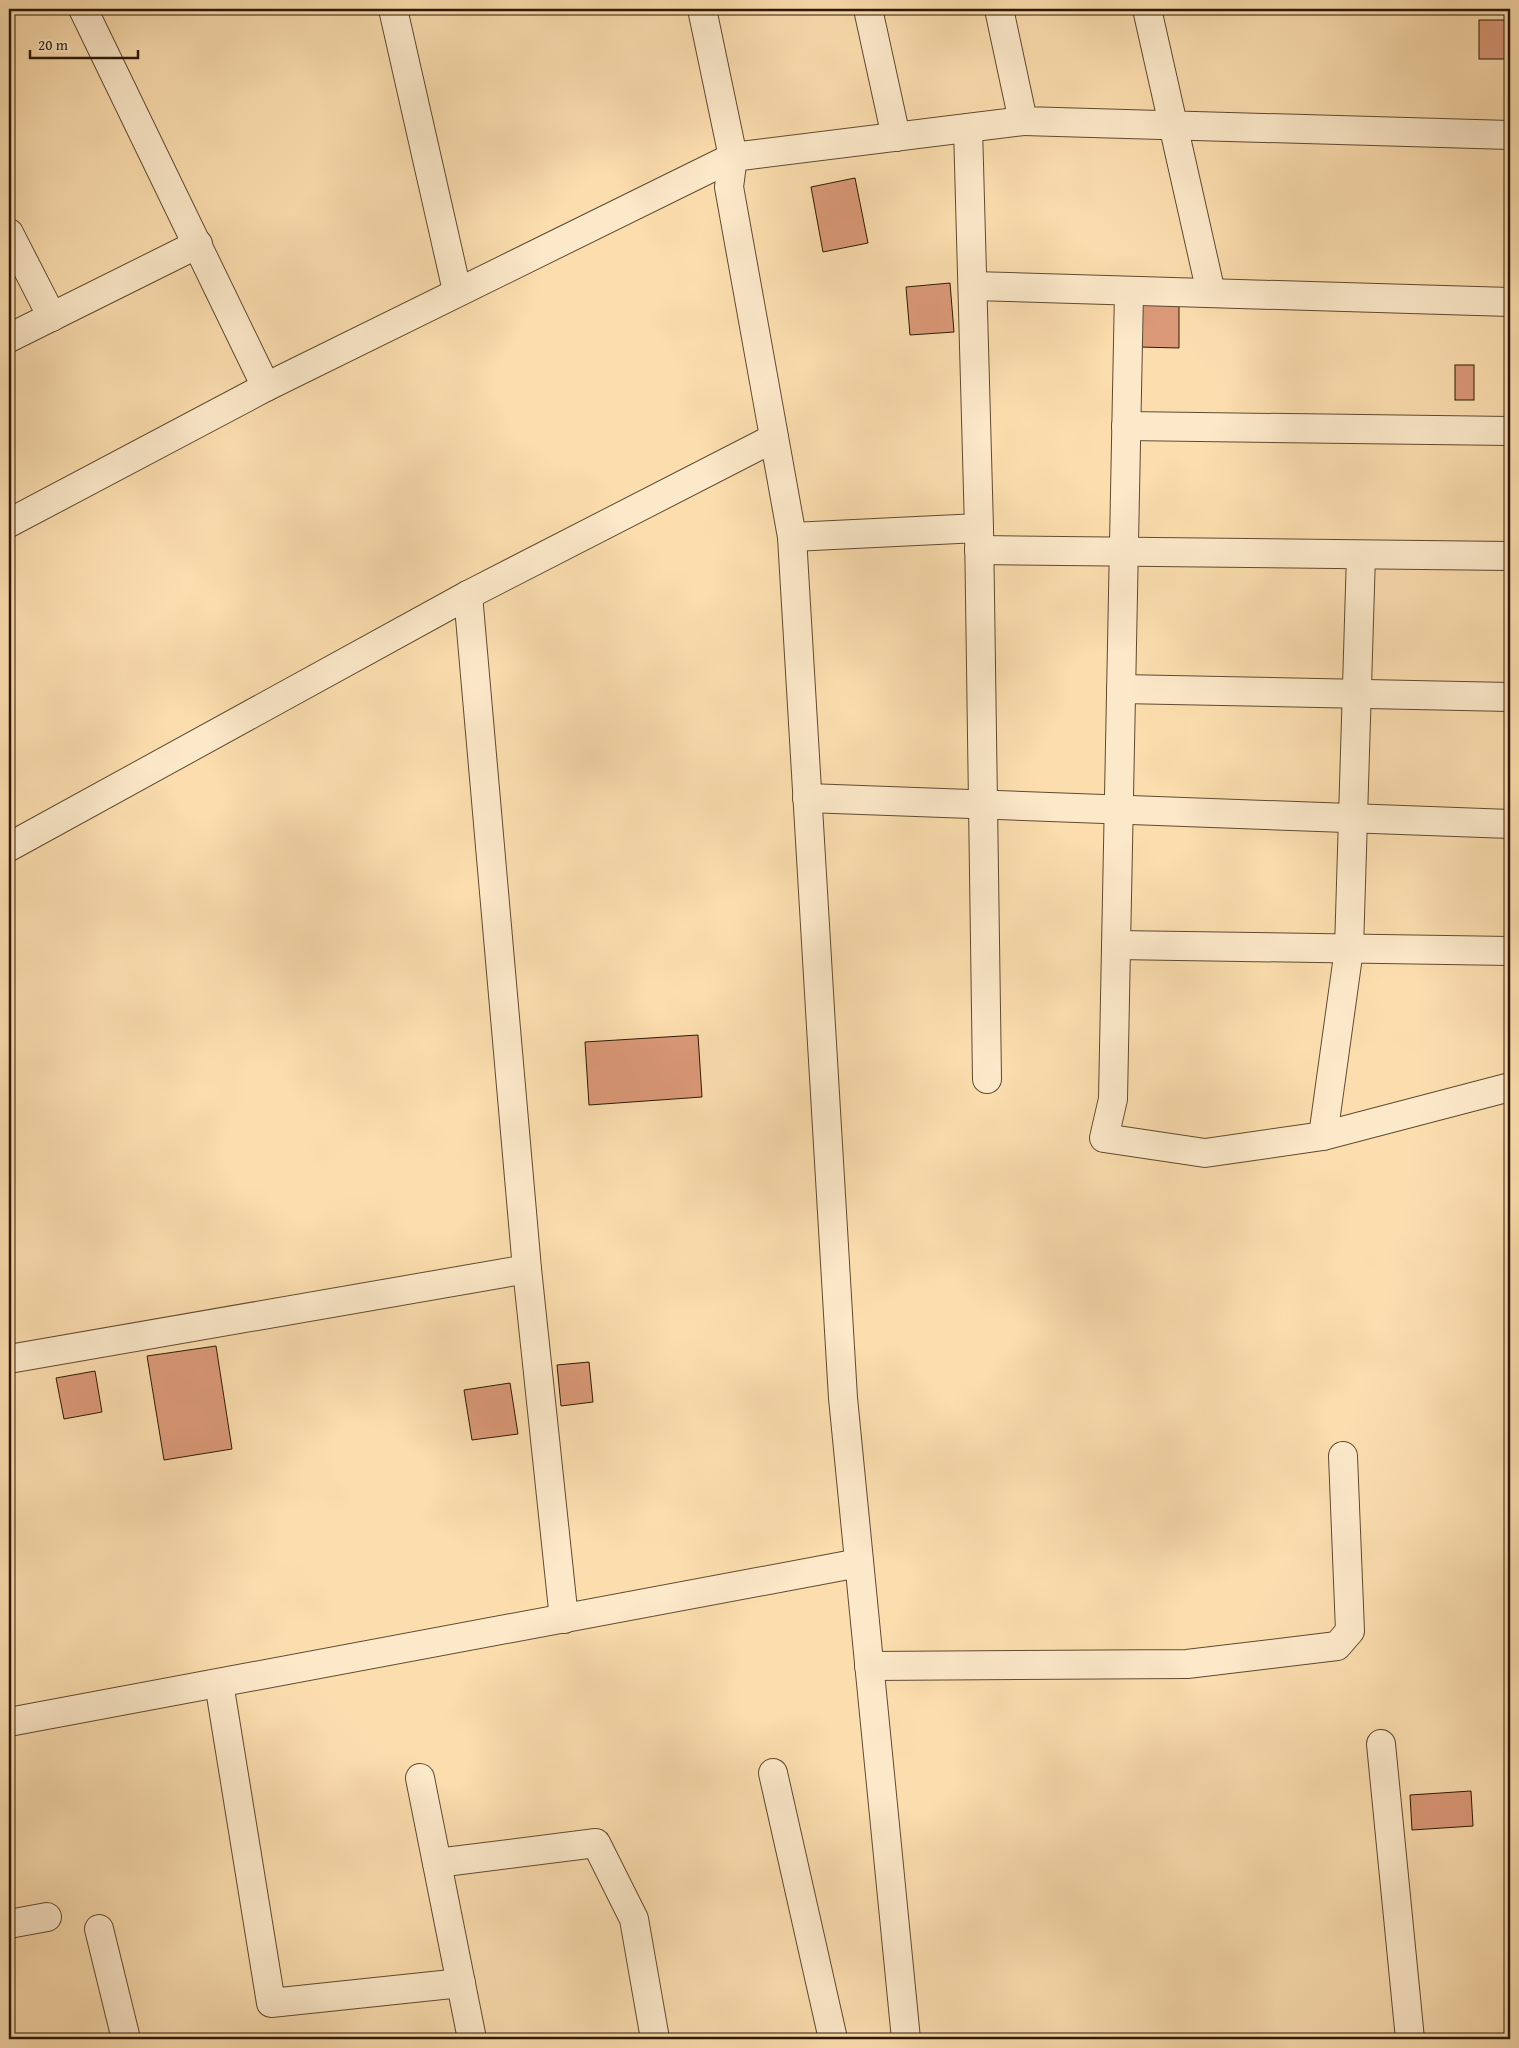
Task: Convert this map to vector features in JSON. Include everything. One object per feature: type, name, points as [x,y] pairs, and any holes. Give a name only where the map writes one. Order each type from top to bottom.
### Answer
[{"type":"street","points":[[83,9],[266,387]]},
{"type":"street","points":[[393,9],[458,291]]},
{"type":"street","points":[[702,9],[733,157],[729,187],[792,537],[843,1398],[906,2039]]},
{"type":"street","points":[[868,9],[896,137]]},
{"type":"street","points":[[999,9],[1023,121]]},
{"type":"street","points":[[1147,9],[1211,293]]},
{"type":"street","points":[[9,523],[266,387],[733,157],[1023,121],[1510,136]]},
{"type":"street","points":[[968,128],[979,539],[987,1079]]},
{"type":"street","points":[[9,233],[52,317]]},
{"type":"street","points":[[9,338],[198,244]]},
{"type":"street","points":[[973,286],[1510,302]]},
{"type":"street","points":[[1128,290],[1113,1099],[1104,1138],[1205,1153],[1323,1136],[1510,1087]]},
{"type":"street","points":[[1126,426],[1510,431]]},
{"type":"street","points":[[9,847],[468,595],[774,438]]},
{"type":"street","points":[[792,537],[979,539],[1123,552],[1510,556]]},
{"type":"street","points":[[1323,1136],[1349,949],[1361,554]]},
{"type":"street","points":[[468,595],[528,1269],[564,1619]]},
{"type":"street","points":[[1120,689],[1510,698]]},
{"type":"street","points":[[808,798],[1510,824]]},
{"type":"street","points":[[1116,945],[1510,951]]},
{"type":"street","points":[[9,1360],[528,1269]]},
{"type":"street","points":[[869,1666],[1188,1664],[1338,1646],[1350,1631],[1343,1456]]},
{"type":"street","points":[[9,1722],[859,1563]]},
{"type":"street","points":[[219,1683],[270,2003],[460,1983]]},
{"type":"street","points":[[1381,1744],[1410,2039]]},
{"type":"street","points":[[773,1773],[833,2039]]},
{"type":"street","points":[[420,1778],[472,2039]]},
{"type":"street","points":[[437,1863],[596,1843],[634,1919],[655,2039]]},
{"type":"street","points":[[9,1924],[47,1917]]},
{"type":"street","points":[[99,1929],[126,2039]]},
{"type":"building","points":[[1479,20],[1510,20],[1510,59],[1479,59]]},
{"type":"building","points":[[855,178],[868,243],[823,252],[811,187]]},
{"type":"building","points":[[950,283],[954,332],[910,335],[906,287]]},
{"type":"building","points":[[1139,304],[1179,305],[1179,348],[1139,347]]},
{"type":"building","points":[[1455,365],[1474,365],[1474,400],[1455,400]]},
{"type":"building","points":[[698,1035],[702,1097],[589,1105],[585,1042]]},
{"type":"building","points":[[216,1346],[232,1449],[164,1460],[147,1356]]},
{"type":"building","points":[[589,1362],[593,1402],[561,1406],[557,1365]]},
{"type":"building","points":[[95,1371],[102,1412],[64,1419],[56,1378]]},
{"type":"building","points":[[510,1383],[518,1434],[472,1440],[464,1390]]},
{"type":"building","points":[[1471,1791],[1473,1826],[1412,1830],[1410,1795]]}]
